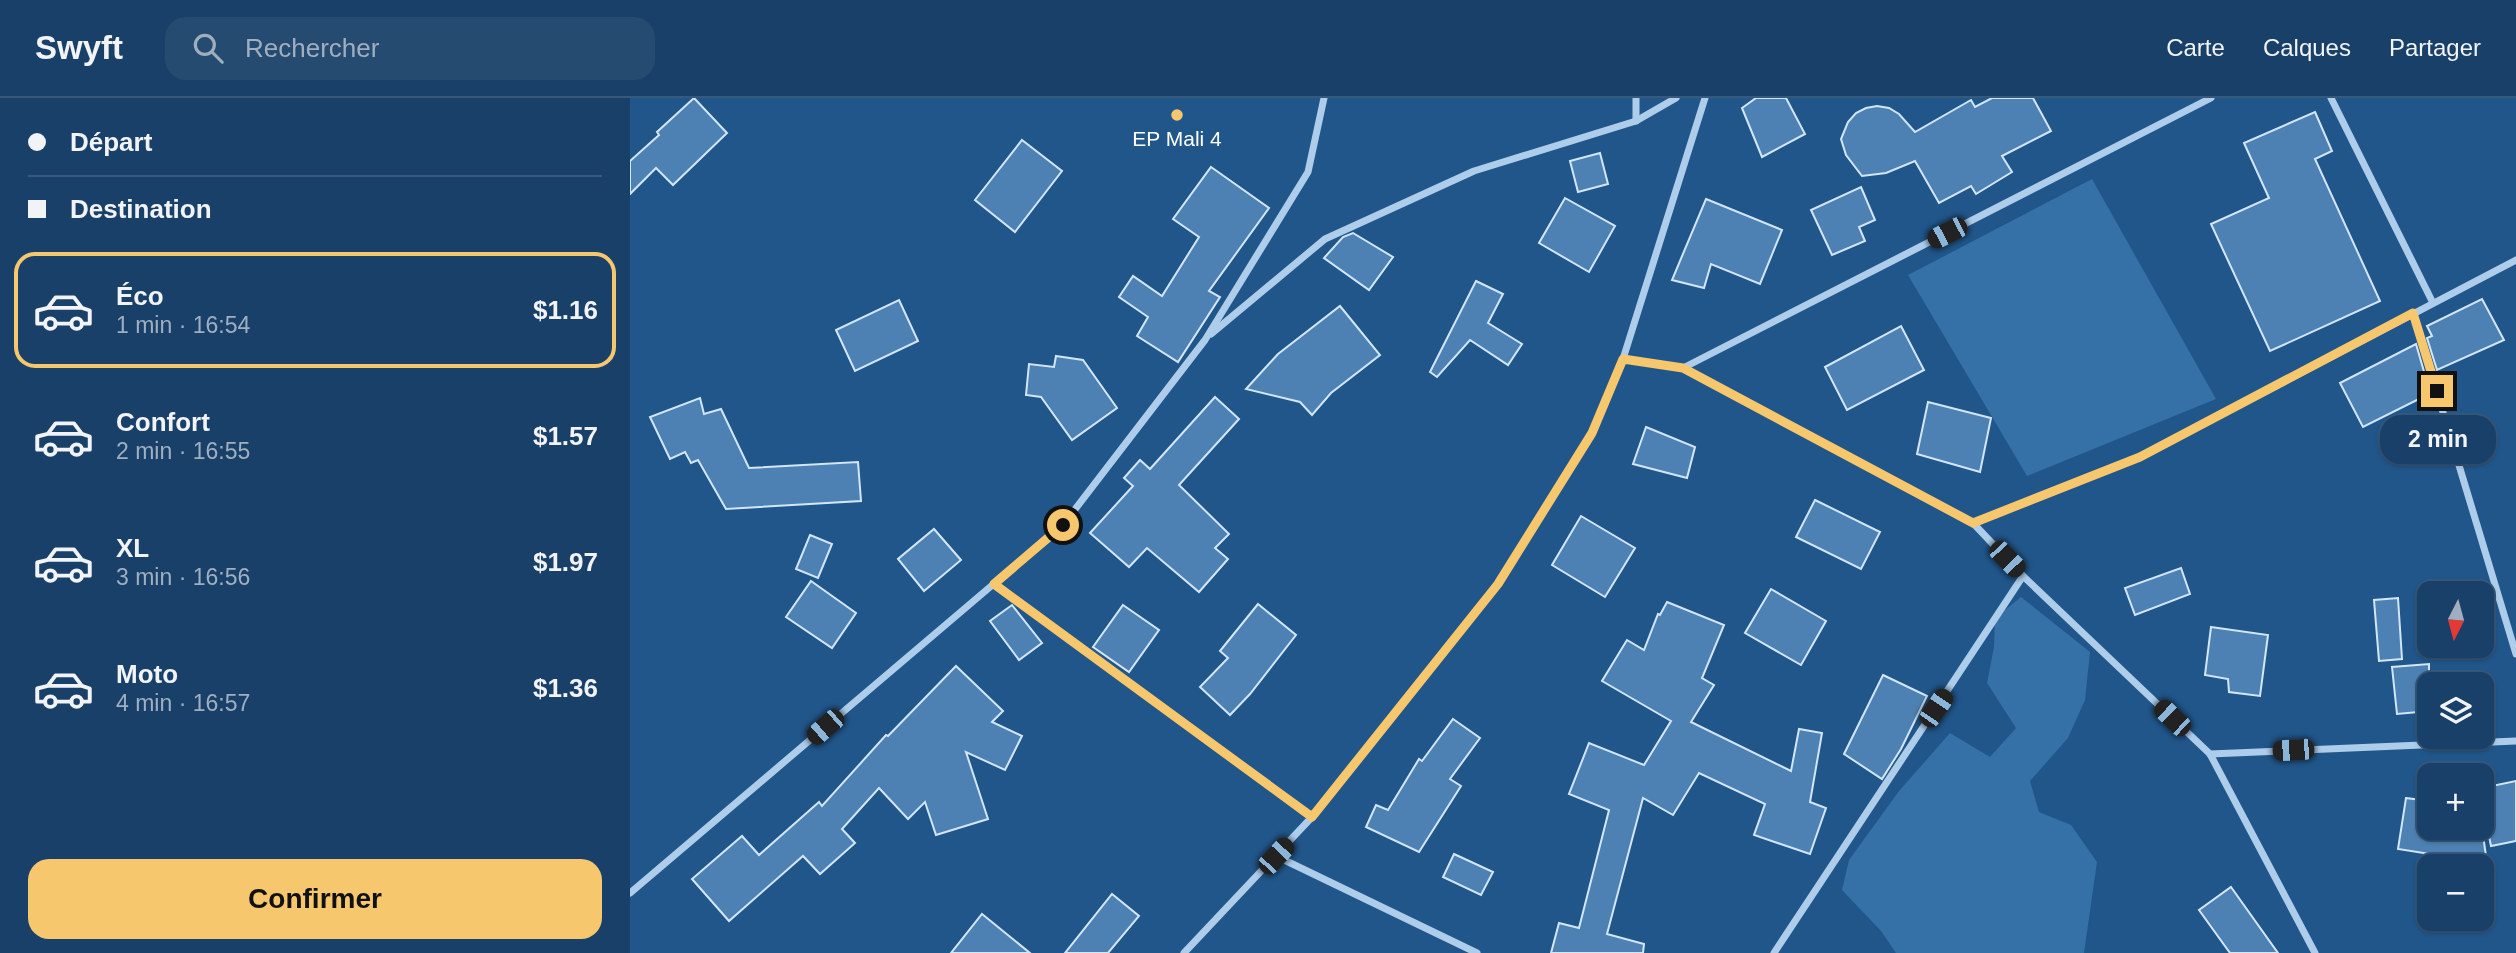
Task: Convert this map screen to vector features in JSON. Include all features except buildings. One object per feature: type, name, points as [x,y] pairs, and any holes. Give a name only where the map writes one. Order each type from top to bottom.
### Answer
[{"type":"street","points":[[630,893],[1063,525],[1205,340],[1308,172],[1324,98]]},
{"type":"street","points":[[1636,98],[1636,121]]},
{"type":"street","points":[[1205,340],[1325,239],[1474,171],[1636,121],[1676,98]]},
{"type":"street","points":[[1184,953],[1312,817],[1498,584],[1592,433],[1623,359],[1705,98]]},
{"type":"street","points":[[1683,368],[2211,98]]},
{"type":"street","points":[[2331,98],[2433,303]]},
{"type":"street","points":[[1973,523],[2140,457],[2516,260]]},
{"type":"street","points":[[2413,313],[2516,654]]},
{"type":"street","points":[[1623,359],[1683,368],[1973,523],[2023,576],[2210,754],[2315,953]]},
{"type":"street","points":[[1774,953],[2023,576]]},
{"type":"street","points":[[994,584],[1312,817]]},
{"type":"street","points":[[2210,754],[2516,741]]},
{"type":"street","points":[[1276,856],[1477,953]]},
{"type":"shaded area","points":[[2092,179],[2216,399],[2027,476],[1908,275]]},
{"type":"shaded area","points":[[2021,597],[2090,652],[2085,700],[2068,738],[2030,781],[2039,812],[2071,825],[2097,862],[2084,953],[1896,953],[1881,931],[1842,890],[1849,860],[1899,791],[1950,733],[1990,757],[2016,728],[1987,683],[1994,647],[1995,618]]},
{"type":"place","name":"EP Mali 4","points":[[1177,115]]},
{"type":"route","points":[[1063,525],[994,584],[1312,817],[1498,584],[1592,433],[1623,359],[1683,368],[1973,523],[2140,457],[2413,313],[2437,391]]}]
